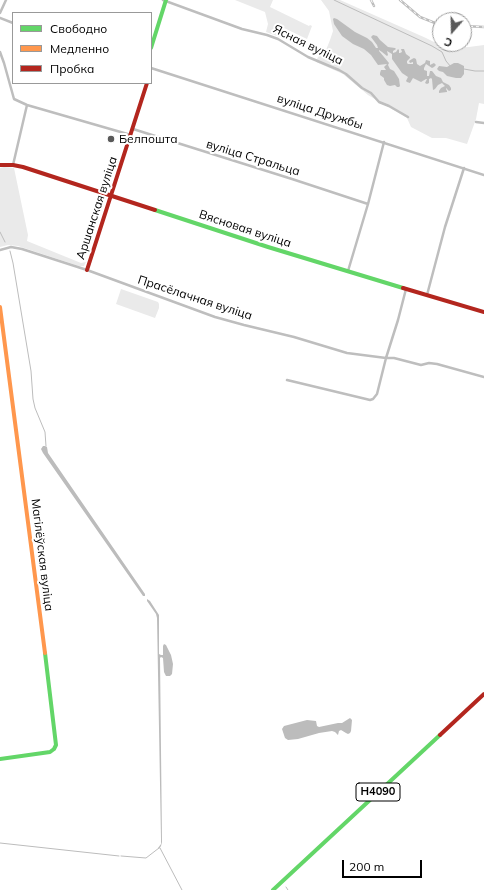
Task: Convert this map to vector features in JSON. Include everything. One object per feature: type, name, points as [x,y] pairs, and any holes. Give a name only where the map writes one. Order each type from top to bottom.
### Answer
[{"type":"street","points":[[0,13],[6,0]]},
{"type":"street","points":[[152,45],[165,0]]},
{"type":"street","name":"Ясная вуліца","points":[[165,0],[242,29],[278,39],[308,57],[328,64],[344,72],[362,88],[371,93],[379,102],[408,116]]},
{"type":"street","points":[[0,18],[12,23]]},
{"type":"street","points":[[0,52],[14,99],[27,105],[131,135]]},
{"type":"street","name":"вуліца Дружбы","points":[[152,68],[484,174]]},
{"type":"street","name":"Аршанская вуліца","points":[[87,270],[147,84]]},
{"type":"street","points":[[13,165],[27,105]]},
{"type":"street","points":[[476,122],[484,123]]},
{"type":"street","name":"вуліца Стральца","points":[[132,129],[368,204]]},
{"type":"street","points":[[348,271],[368,204],[384,142]]},
{"type":"street","name":"Вясновая вуліца","points":[[0,165],[24,167],[268,247],[484,312]]},
{"type":"street","points":[[427,295],[445,227],[464,168]]},
{"type":"street","name":"Прасёлачная вуліца","points":[[0,250],[6,248],[17,248],[87,270],[215,317],[294,337],[347,353],[394,358],[421,365],[429,363],[437,364],[484,377]]},
{"type":"street","points":[[287,380],[370,400],[376,397],[406,288]]},
{"type":"street","name":"Магілёўская вуліца","points":[[0,307],[56,743],[55,748],[50,752],[0,759]]},
{"type":"street","name":"Н4090","points":[[273,890],[484,694]]},
{"type":"shaded area","points":[[235,0],[273,0],[270,7],[309,26],[312,26],[307,39],[284,28],[280,37],[266,32],[268,24],[265,12]]},
{"type":"shaded area","points":[[321,0],[340,0],[432,41],[432,52],[472,52],[472,47],[484,45],[484,104],[479,103],[476,119],[467,144],[446,138],[432,138],[411,127],[407,118],[368,95],[343,74],[316,62],[318,57],[326,50],[333,31],[329,11]]},
{"type":"shaded area","points":[[334,18],[367,38],[376,48],[378,48],[377,45],[371,37],[373,35],[377,36],[388,47],[395,48],[396,49],[393,53],[398,49],[400,53],[402,52],[401,49],[404,49],[406,54],[410,57],[407,61],[408,64],[413,64],[413,62],[410,63],[409,61],[414,58],[420,66],[425,63],[426,60],[430,61],[430,65],[434,63],[436,65],[432,68],[426,64],[424,70],[427,71],[427,76],[429,76],[430,71],[432,71],[436,76],[441,78],[443,82],[449,85],[451,90],[449,91],[446,88],[447,92],[439,93],[441,88],[445,86],[442,83],[433,90],[431,78],[427,84],[425,83],[427,79],[421,82],[413,78],[410,83],[407,82],[408,77],[402,73],[392,59],[392,54],[387,51],[387,56],[379,50],[389,63],[388,65],[390,69],[394,71],[399,79],[400,86],[397,87],[395,85],[387,85],[380,73],[381,70],[386,70],[384,67],[387,64],[378,65],[371,55],[364,49],[353,44],[342,36],[334,24]]},
{"type":"shaded area","points":[[454,63],[464,66],[464,74],[461,78],[447,76],[437,69],[439,66],[447,67]]},
{"type":"shaded area","points":[[0,168],[14,168],[28,235],[27,241],[81,263],[86,262],[84,266],[79,266],[18,246],[8,245],[0,247]]},
{"type":"shaded area","points":[[121,289],[158,302],[159,308],[155,318],[116,304]]},
{"type":"shaded area","points":[[43,446],[47,447],[48,453],[145,596],[143,596],[43,453],[41,449]]},
{"type":"shaded area","points":[[147,599],[159,615],[159,654],[163,655],[163,646],[164,644],[166,645],[171,655],[173,664],[172,674],[170,676],[166,676],[164,672],[163,658],[160,658],[162,842],[159,849],[161,839],[157,618]]},
{"type":"shaded area","points":[[350,718],[352,720],[351,731],[348,734],[341,730],[339,731],[338,735],[332,731],[288,740],[285,738],[282,729],[284,726],[307,720],[316,721],[317,726],[319,727],[342,723]]},
{"type":"waterway","points":[[334,0],[432,46],[442,52],[446,61],[451,67]]},
{"type":"waterway","points":[[464,69],[484,71]]},
{"type":"waterway","points":[[0,232],[5,242]]},
{"type":"waterway","points":[[10,251],[31,371],[33,399],[45,432],[46,446]]},
{"type":"waterway","points":[[0,843],[119,856]]},
{"type":"waterway","points":[[121,856],[146,858],[159,848]]},
{"type":"waterway","points":[[160,848],[182,890]]},
{"type":"railway","points":[[371,0],[374,6]]},
{"type":"railway","points":[[400,0],[420,17],[432,22]]},
{"type":"railway","points":[[472,26],[484,27]]},
{"type":"traffic: fast","points":[[152,45],[166,0]]},
{"type":"traffic: fast","points":[[155,210],[268,247],[403,288]]},
{"type":"traffic: fast","points":[[0,759],[50,752],[56,745],[45,653]]},
{"type":"traffic: fast","points":[[273,890],[440,735]]},
{"type":"traffic: slow","points":[[0,307],[45,653]]},
{"type":"traffic: jam","points":[[87,270],[147,84]]},
{"type":"traffic: jam","points":[[0,165],[23,167],[155,210]]},
{"type":"traffic: jam","points":[[403,288],[484,312]]},
{"type":"traffic: jam","points":[[440,735],[484,694]]},
{"type":"place","name":"Белпошта","points":[[111,139]]}]
